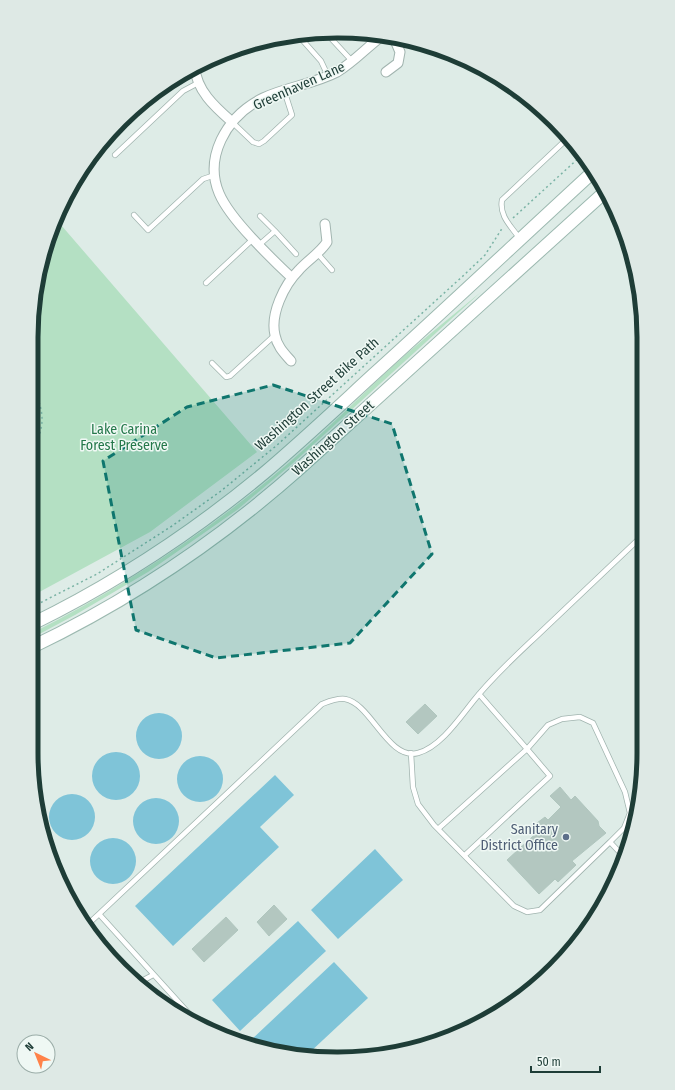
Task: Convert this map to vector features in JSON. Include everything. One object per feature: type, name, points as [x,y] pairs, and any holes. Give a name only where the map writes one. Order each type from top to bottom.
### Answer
[{"type":"main road","name":"Washington Street","points":[[38,621],[70,605],[143,561],[199,524],[262,474],[400,350],[589,175]]},
{"type":"main road","name":"Washington Street","points":[[38,643],[78,623],[148,582],[211,539],[262,500],[300,469],[601,196]]},
{"type":"street","name":"Greenhaven Lane","points":[[292,278],[256,242],[225,207],[217,189],[214,168],[217,148],[231,121],[262,99],[284,90],[328,76],[352,61],[376,41]]},
{"type":"street","points":[[386,72],[398,63],[400,52],[397,44]]},
{"type":"street","points":[[196,74],[198,83],[207,97],[231,121]]},
{"type":"street","points":[[291,361],[280,349],[275,335],[274,323],[276,311],[292,278],[327,242],[325,224]]},
{"type":"lane","points":[[331,38],[352,61]]},
{"type":"lane","points":[[303,41],[321,61],[328,76]]},
{"type":"lane","points":[[115,155],[183,92],[198,83]]},
{"type":"lane","points":[[231,121],[253,142],[259,144],[292,115],[284,90]]},
{"type":"lane","points":[[520,239],[502,215],[500,207],[502,200],[564,142]]},
{"type":"lane","points":[[134,215],[148,230],[203,179],[215,175]]},
{"type":"lane","points":[[260,216],[296,254]]},
{"type":"lane","points":[[206,283],[256,242],[275,231]]},
{"type":"lane","points":[[317,253],[332,270]]},
{"type":"lane","points":[[212,363],[226,377],[230,376],[275,335]]},
{"type":"lane","points":[[90,922],[322,704],[336,699],[347,699],[360,708],[392,742],[406,753],[418,753],[437,742],[457,722],[496,675],[637,541]]},
{"type":"lane","points":[[465,855],[550,776],[479,694]]},
{"type":"lane","points":[[411,753],[413,787],[418,804],[438,829],[514,906],[527,912],[540,910],[624,828],[630,813],[625,792],[593,723],[580,717],[562,719],[548,725],[527,748],[438,829]]},
{"type":"lane","points":[[610,842],[620,852]]},
{"type":"lane","points":[[99,914],[187,1011]]},
{"type":"lane","points":[[143,980],[153,975]]},
{"type":"path","name":"Washington Street Bike Path","points":[[38,604],[98,574],[172,526],[221,491],[282,441],[485,255],[499,230],[578,159]]},
{"type":"path","points":[[38,398],[40,401],[43,424],[38,440]]},
{"type":"highlighted area","points":[[273,385],[392,424],[432,554],[350,643],[216,658],[136,630],[103,461],[187,407]]},
{"type":"green space","name":"Lake Carina Forest Preserve","points":[[60,224],[257,452],[150,532],[38,593],[39,318],[48,260]]},
{"type":"green space","points":[[481,292],[292,464],[237,510],[148,572],[38,635],[38,630],[95,599],[156,562],[186,542],[244,499],[290,462],[411,350]]},
{"type":"water","points":[[164,713],[168,714],[178,723],[181,727],[181,745],[172,755],[164,759],[154,759],[146,755],[137,745],[136,731],[140,723],[150,714]]},
{"type":"water","points":[[116,752],[125,754],[133,759],[138,767],[140,776],[138,785],[133,793],[125,798],[116,800],[107,798],[99,793],[94,785],[92,776],[94,767],[99,759],[107,754]]},
{"type":"water","points":[[195,756],[205,756],[213,760],[219,766],[223,774],[223,784],[219,792],[213,798],[205,802],[195,802],[187,798],[181,792],[177,784],[177,774],[181,766],[187,760]]},
{"type":"water","points":[[275,775],[294,795],[260,827],[279,847],[173,946],[135,906]]},
{"type":"water","points":[[77,794],[89,800],[94,808],[94,826],[89,834],[81,839],[67,840],[55,834],[50,826],[49,812],[55,800],[63,795]]},
{"type":"water","points":[[161,798],[173,804],[178,812],[178,830],[173,838],[165,843],[151,844],[139,838],[134,830],[133,816],[139,804],[147,799]]},
{"type":"water","points":[[108,838],[118,838],[126,842],[132,848],[136,856],[136,866],[132,874],[126,880],[118,884],[108,884],[100,880],[94,874],[90,866],[90,856],[94,848],[100,842]]},
{"type":"water","points":[[375,849],[403,880],[338,939],[311,910]]},
{"type":"water","points":[[298,921],[326,951],[240,1031],[212,1000]]},
{"type":"water","points":[[334,962],[368,998],[312,1050],[279,1046],[252,1039]]},
{"type":"building","points":[[504,88],[516,97],[514,99]]},
{"type":"building","points":[[425,704],[437,716],[418,734],[406,722]]},
{"type":"building","name":"Sanitary District Office","points":[[560,787],[571,800],[575,796],[598,821],[599,826],[606,833],[572,861],[576,865],[558,882],[555,879],[539,894],[507,860],[542,828],[537,823],[545,817],[548,820],[561,807],[550,796]]},
{"type":"building","points":[[274,905],[287,919],[269,936],[257,922]]},
{"type":"building","points":[[226,917],[238,930],[204,962],[192,949]]},
{"type":"place","name":"Sanitary District Office","points":[[566,837]]}]
